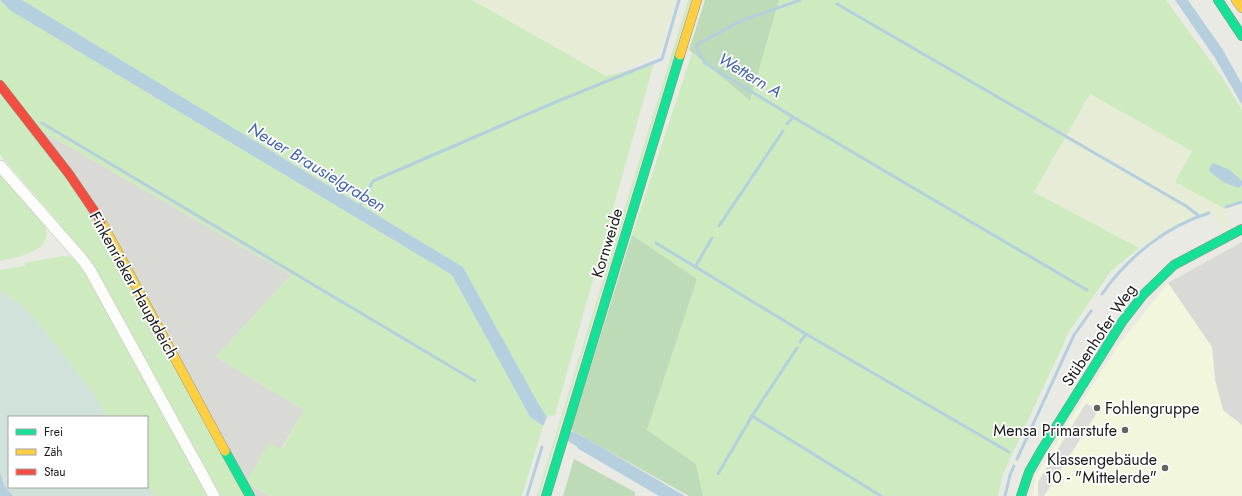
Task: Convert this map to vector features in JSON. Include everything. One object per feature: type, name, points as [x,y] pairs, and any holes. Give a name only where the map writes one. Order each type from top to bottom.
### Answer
[{"type":"street","name":"Kornweide","points":[[546,496],[698,0]]},
{"type":"street","points":[[1218,0],[1242,36]]},
{"type":"street","points":[[1236,0],[1242,8]]},
{"type":"street","name":"Finkenrieker Hauptdeich","points":[[0,85],[69,174],[100,220],[250,496]]},
{"type":"street","name":"Finkenrieker Hauptdeich","points":[[0,166],[90,270],[214,496]]},
{"type":"street","name":"Stübenhofer Weg","points":[[1021,496],[1029,472],[1041,451],[1122,322],[1142,295],[1174,265],[1242,229]]},
{"type":"shaded area","points":[[472,0],[676,0],[659,55],[606,76]]},
{"type":"shaded area","points":[[1090,94],[1192,151],[1175,182],[1225,209],[1232,223],[1221,229],[1213,214],[1209,213],[1199,216],[1170,230],[1139,248],[1034,192]]},
{"type":"shaded area","points":[[30,124],[291,275],[216,357],[304,410],[281,449],[247,483],[269,496],[254,496]]},
{"type":"shaded area","points":[[1242,242],[1242,425],[1223,410],[1215,380],[1212,347],[1168,283]]},
{"type":"shaded area","points":[[1168,283],[1212,347],[1215,380],[1223,410],[1242,425],[1242,496],[1032,496],[1036,476],[1072,417],[1117,347]]},
{"type":"shaded area","points":[[0,291],[24,307],[46,332],[94,394],[107,416],[8,416],[8,488],[148,488],[148,486],[154,496],[13,496],[4,485],[0,472]]},
{"type":"shaded area","points":[[1086,403],[1098,411],[1044,496],[1038,496],[1038,482]]},
{"type":"green space","points":[[22,0],[472,0],[606,76],[654,63],[555,415],[547,417],[538,403],[463,267]]},
{"type":"green space","points":[[688,0],[691,0],[539,496],[537,496]]},
{"type":"green space","points":[[705,0],[779,0],[750,101],[689,50]]},
{"type":"green space","points":[[779,0],[1166,0],[1222,77],[1242,110],[1242,200],[1225,209],[1175,182],[1192,151],[1090,94],[1034,192],[1139,248],[1111,271],[1070,330],[1003,474],[998,496],[703,496],[696,464],[647,431],[697,279],[632,235],[692,53],[750,101]]},
{"type":"green space","points":[[0,1],[11,11],[452,275],[530,417],[543,426],[522,496],[269,496],[246,482],[269,443],[282,449],[304,410],[216,357],[291,275],[30,124],[0,85]]},
{"type":"green space","points":[[0,90],[71,182],[246,496],[219,496],[62,231],[59,223],[0,155]]},
{"type":"green space","points":[[0,172],[43,221],[46,231],[45,240],[41,246],[34,251],[0,261]]},
{"type":"green space","points":[[632,235],[697,279],[647,430],[696,464],[703,496],[689,496],[571,430]]},
{"type":"green space","points":[[63,256],[70,256],[77,261],[83,269],[209,496],[154,496],[148,486],[148,416],[106,416],[94,394],[46,332],[24,307],[0,291],[0,270],[25,266],[24,263]]},
{"type":"green space","points":[[574,459],[635,492],[635,496],[563,496]]},
{"type":"water","points":[[0,0],[22,0],[463,267],[547,417],[543,426],[530,417],[452,275],[11,11]]},
{"type":"water","points":[[1175,0],[1188,0],[1223,50],[1242,84],[1242,105],[1215,58]]},
{"type":"water","points":[[1214,163],[1230,170],[1242,181],[1242,185],[1239,188],[1225,183],[1211,173],[1209,170],[1211,165]]},
{"type":"water","points":[[584,437],[685,496],[659,496],[577,448]]},
{"type":"water","points":[[0,472],[4,485],[13,496],[0,496]]},
{"type":"waterway","points":[[359,208],[373,181],[558,101],[662,59],[679,0]]},
{"type":"waterway","name":"Wettern A","points":[[800,0],[741,21],[698,44],[696,48],[705,63],[793,117],[1087,290]]},
{"type":"waterway","points":[[837,4],[1186,206],[1199,216]]},
{"type":"waterway","points":[[787,124],[793,117]]},
{"type":"waterway","points":[[42,123],[475,381]]},
{"type":"waterway","points":[[719,226],[783,131]]},
{"type":"waterway","points":[[1226,207],[1242,202]]},
{"type":"waterway","points":[[1102,294],[1123,268],[1149,245],[1178,226],[1209,213]]},
{"type":"waterway","points":[[695,267],[712,238]]},
{"type":"waterway","points":[[656,243],[806,334],[1009,452]]},
{"type":"waterway","points":[[1017,459],[1074,335],[1091,311]]},
{"type":"waterway","points":[[800,342],[806,334]]},
{"type":"waterway","points":[[718,474],[752,416],[797,348]]},
{"type":"waterway","points":[[752,416],[881,496]]},
{"type":"waterway","name":"Neuer Brausielgraben","points":[[572,437],[594,450]]},
{"type":"waterway","points":[[527,496],[542,447]]},
{"type":"waterway","points":[[1005,496],[1010,475],[1014,466]]},
{"type":"traffic: fast","points":[[1218,0],[1242,36]]},
{"type":"traffic: fast","points":[[546,496],[680,55]]},
{"type":"traffic: fast","points":[[1021,496],[1029,472],[1041,451],[1122,322],[1143,295],[1174,265],[1242,229]]},
{"type":"traffic: fast","points":[[225,451],[250,496]]},
{"type":"traffic: slow","points":[[680,55],[697,0]]},
{"type":"traffic: slow","points":[[1236,0],[1242,8]]},
{"type":"traffic: slow","points":[[101,221],[225,451]]},
{"type":"traffic: jam","points":[[0,85],[69,174],[101,221]]},
{"type":"place","name":"Fohlengruppe","points":[[1097,408]]},
{"type":"place","name":"Mensa Primarstufe","points":[[1125,430]]},
{"type":"place","name":"Klassengebäude 10 - \"Mittelerde\"","points":[[1165,468]]}]
